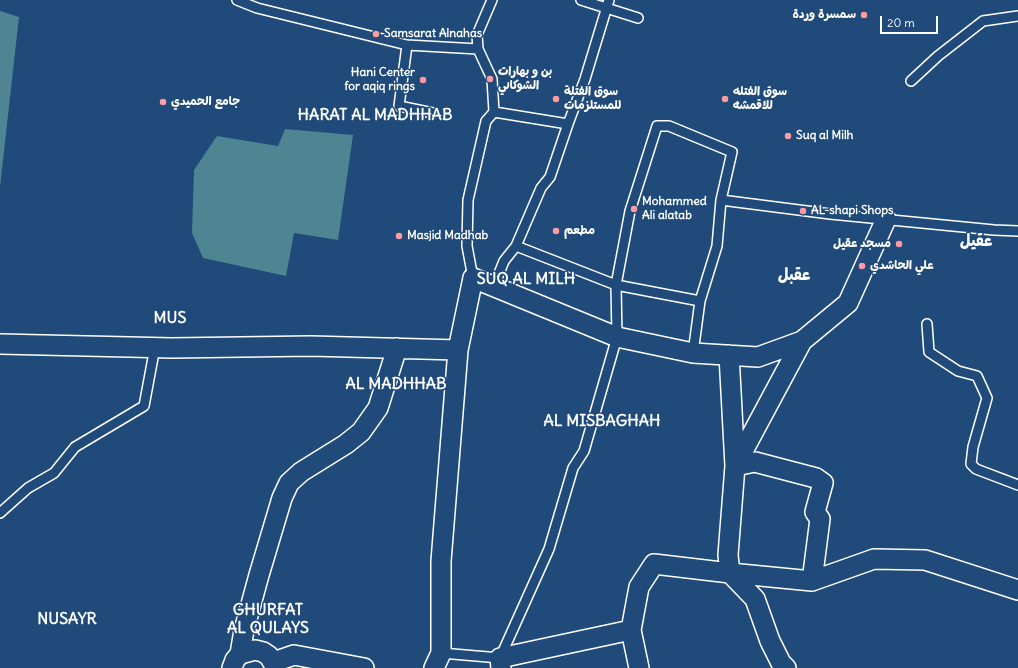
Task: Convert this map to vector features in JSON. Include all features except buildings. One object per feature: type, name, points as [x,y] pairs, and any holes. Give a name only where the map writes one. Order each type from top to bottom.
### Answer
[{"type":"street","points":[[438,660],[441,561],[458,350],[472,278],[617,337],[693,353],[758,357],[802,341],[848,303],[886,220]]},
{"type":"street","points":[[735,466],[802,341]]},
{"type":"street","points":[[0,344],[155,347],[311,346],[458,350]]},
{"type":"street","points":[[236,661],[259,574],[282,498],[289,483],[301,472],[346,444],[361,432],[378,408],[396,348]]},
{"type":"street","points":[[729,355],[735,466],[728,555],[730,573],[755,599],[770,642],[781,663],[786,668]]},
{"type":"street","points":[[735,466],[755,462],[816,478],[822,483],[815,512],[820,519],[812,581]]},
{"type":"street","points":[[639,668],[631,630],[639,587],[654,564],[812,581],[874,559],[925,560],[1018,590]]},
{"type":"street","points":[[501,663],[631,630]]},
{"type":"street","points":[[236,661],[247,651],[263,652],[275,665],[294,655],[364,668]]},
{"type":"lane","points":[[237,0],[257,8],[407,45],[478,49]]},
{"type":"lane","points":[[472,278],[467,246],[468,200],[486,121],[494,112],[492,79],[478,49],[477,35],[492,0]]},
{"type":"lane","points":[[581,0],[608,4],[638,18]]},
{"type":"lane","points":[[494,286],[504,261],[516,246],[541,188],[550,177],[585,79],[608,4]]},
{"type":"lane","points":[[911,81],[938,56],[983,21],[1018,16]]},
{"type":"lane","points":[[407,45],[399,106],[433,113]]},
{"type":"lane","points":[[494,112],[568,124]]},
{"type":"lane","points":[[438,660],[501,663],[549,549],[573,468],[584,451],[617,337],[616,285],[630,211],[657,126],[669,126],[732,152],[721,200],[717,246],[700,300],[693,353]]},
{"type":"lane","points":[[721,200],[886,220],[1018,231]]},
{"type":"lane","points":[[516,246],[616,285],[700,300]]},
{"type":"lane","points":[[927,324],[929,352],[958,371],[977,376],[987,398],[973,448],[971,464],[976,469],[1018,485]]},
{"type":"lane","points":[[0,513],[28,488],[54,473],[75,447],[144,406],[155,347]]},
{"type":"green space","points":[[0,11],[19,17],[0,187]]},
{"type":"green space","points":[[285,129],[353,135],[338,240],[294,233],[286,276],[203,258],[192,233],[194,170],[217,136],[278,146]]},
{"type":"place","name":"سمسرة وردة","points":[[864,15]]},
{"type":"place","name":"Samsarat Alnahas","points":[[376,34]]},
{"type":"place","name":"بن و بهارات الشوكاني","points":[[490,79]]},
{"type":"place","name":"Hani Center for aqiq rings","points":[[423,80]]},
{"type":"place","name":"سوق الفتلة للمستلزمات","points":[[556,99]]},
{"type":"place","name":"سوق الفتله للاقمشه","points":[[725,99]]},
{"type":"place","name":"جامع الحميدي","points":[[163,102]]},
{"type":"place","name":"Suq al Milh","points":[[788,136]]},
{"type":"place","name":"Mohammed Ali alatab","points":[[634,209]]},
{"type":"place","name":"AL-shapi Shops","points":[[803,211]]},
{"type":"place","name":"مطعم","points":[[556,231]]},
{"type":"place","name":"Masjid Madhab","points":[[399,236]]},
{"type":"place","name":"مسجد عقيل","points":[[899,244]]},
{"type":"place","name":"علي الحاشدي","points":[[862,266]]},
{"type":"district","name":"HARAT AL MADHHAB","points":[[375,115]]},
{"type":"district","name":"عقيل","points":[[976,241]]},
{"type":"district","name":"عقبل","points":[[794,275]]},
{"type":"district","name":"SUQ AL MILH","points":[[526,279]]},
{"type":"district","name":"MUS","points":[[170,318]]},
{"type":"district","name":"AL MADHHAB","points":[[396,384]]},
{"type":"district","name":"AL MISBAGHAH","points":[[602,421]]},
{"type":"district","name":"NUSAYR","points":[[67,619]]},
{"type":"district","name":"GHURFAT AL QULAYS","points":[[268,619]]}]
